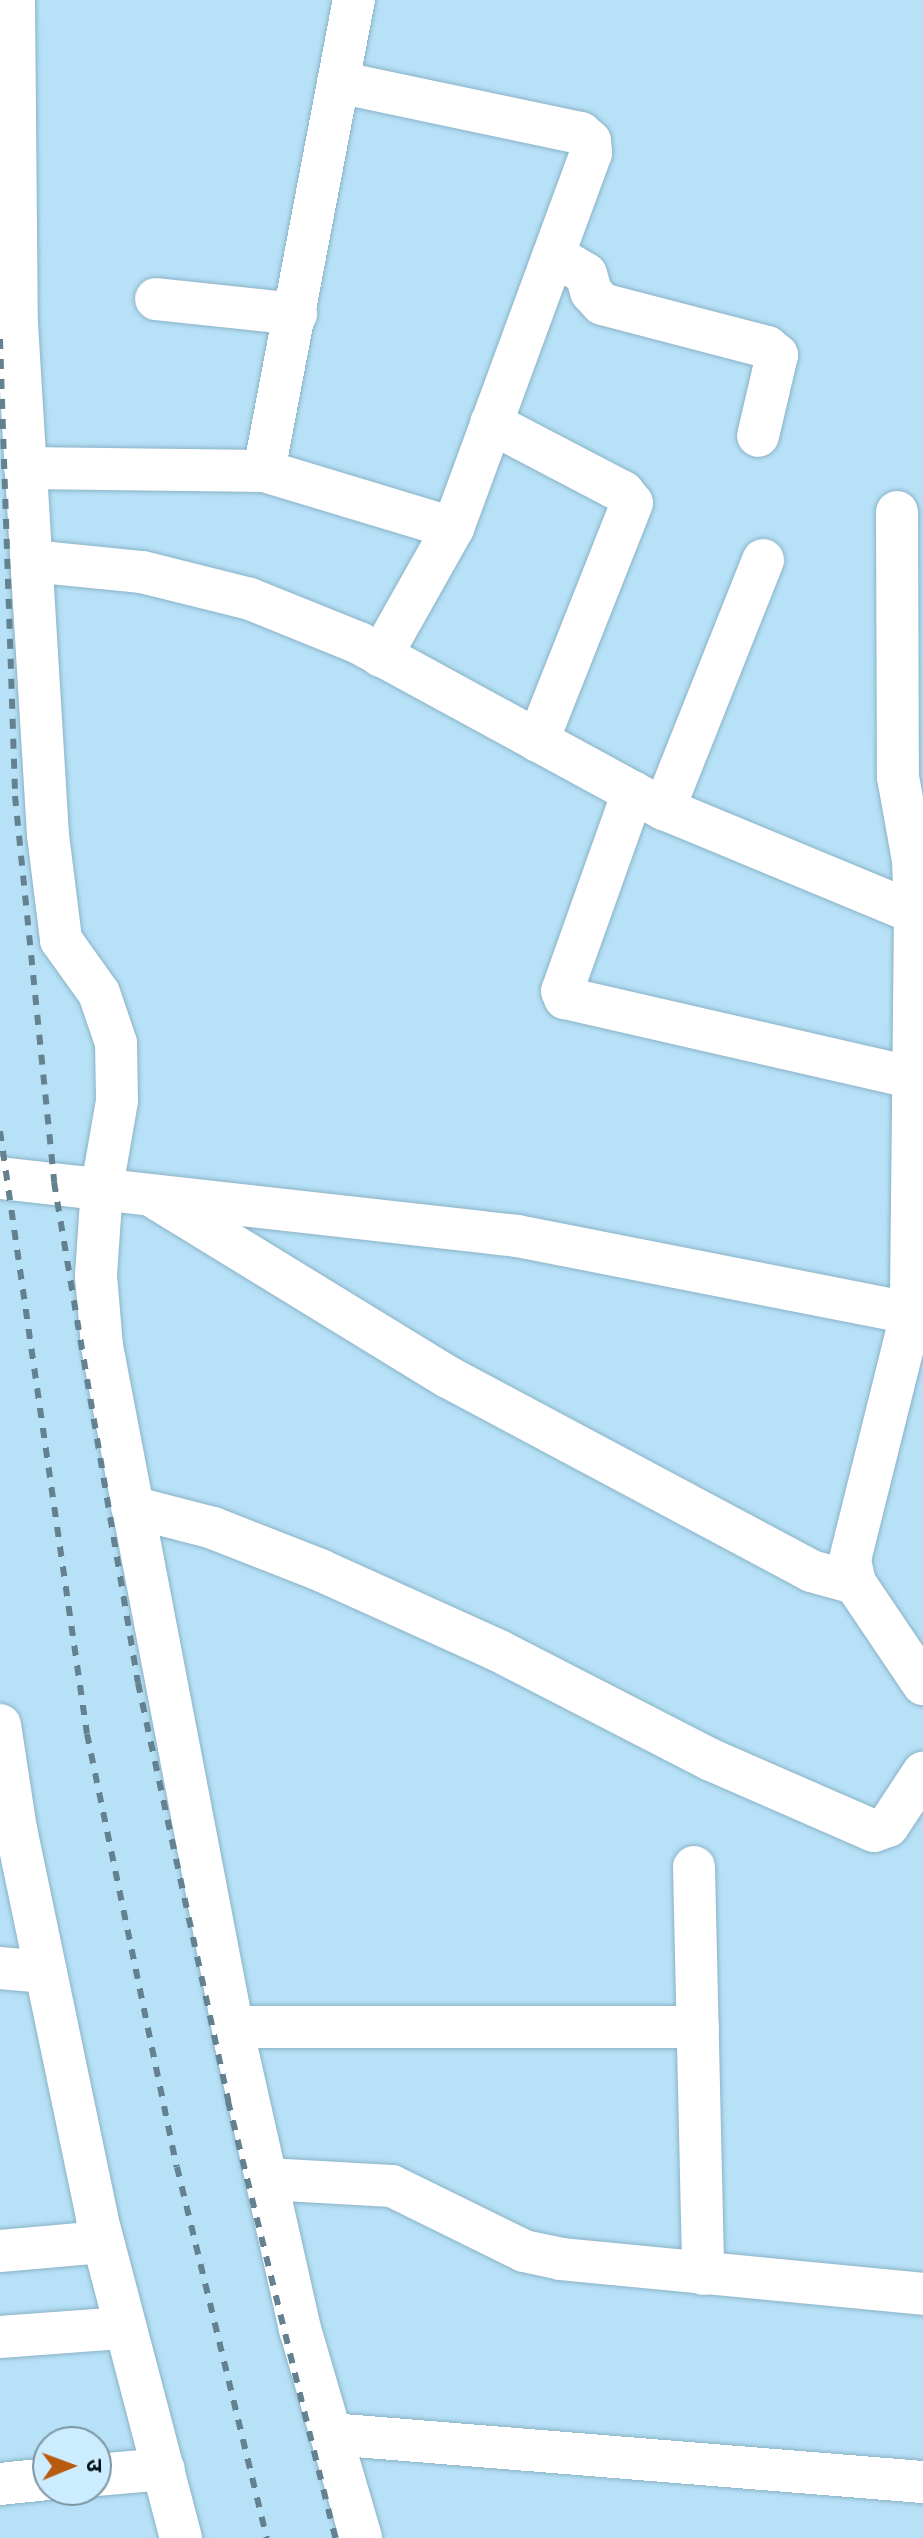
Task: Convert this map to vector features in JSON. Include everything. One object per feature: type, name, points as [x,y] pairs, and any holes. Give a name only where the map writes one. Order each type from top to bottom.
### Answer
[{"type":"street","points":[[14,0],[17,324],[48,835],[61,940],[99,993],[116,1043],[117,1101],[102,1187],[96,1276],[102,1346],[233,2027],[300,2329],[361,2538]]},
{"type":"street","points":[[264,471],[354,0]]},
{"type":"street","points":[[338,82],[581,133],[590,141],[591,153],[453,528],[381,656]]},
{"type":"street","points":[[554,255],[586,274],[591,292],[602,304],[767,347],[777,355],[758,436]]},
{"type":"street","points":[[156,299],[296,314]]},
{"type":"street","points":[[491,423],[623,492],[632,503],[538,741]]},
{"type":"street","points":[[25,468],[264,471],[453,528]]},
{"type":"street","points":[[897,512],[911,623],[898,777],[913,860],[915,913],[918,1022],[913,1078],[917,1316],[850,1560],[855,1583],[923,1684]]},
{"type":"street","points":[[763,560],[562,991],[565,998],[913,1078]]},
{"type":"street","points":[[31,561],[181,580],[250,599],[381,656],[648,801],[915,913]]},
{"type":"street","points":[[0,1178],[147,1192],[517,1236],[917,1316]]},
{"type":"street","points":[[147,1192],[448,1377],[811,1571],[855,1583]]},
{"type":"street","points":[[132,1507],[200,1524],[320,1570],[499,1651],[709,1759],[874,1831],[888,1826],[923,1773]]},
{"type":"street","points":[[0,1725],[46,1972],[103,2242],[181,2538]]},
{"type":"street","points":[[694,1867],[703,2274]]},
{"type":"street","points":[[0,1968],[46,1972]]},
{"type":"street","points":[[233,2027],[698,2027]]},
{"type":"street","points":[[267,2179],[392,2186],[524,2251],[703,2274],[923,2294]]},
{"type":"street","points":[[0,2251],[103,2242]]},
{"type":"street","points":[[0,2337],[124,2328]]},
{"type":"street","points":[[331,2434],[923,2482]]},
{"type":"street","points":[[112,2474],[164,2469]]},
{"type":"street","points":[[0,2484],[32,2481]]},
{"type":"railway","points":[[0,339],[15,796],[54,1182],[138,1683],[228,2101],[335,2538]]},
{"type":"railway","points":[[0,1131],[87,1734],[177,2167],[267,2538]]}]
